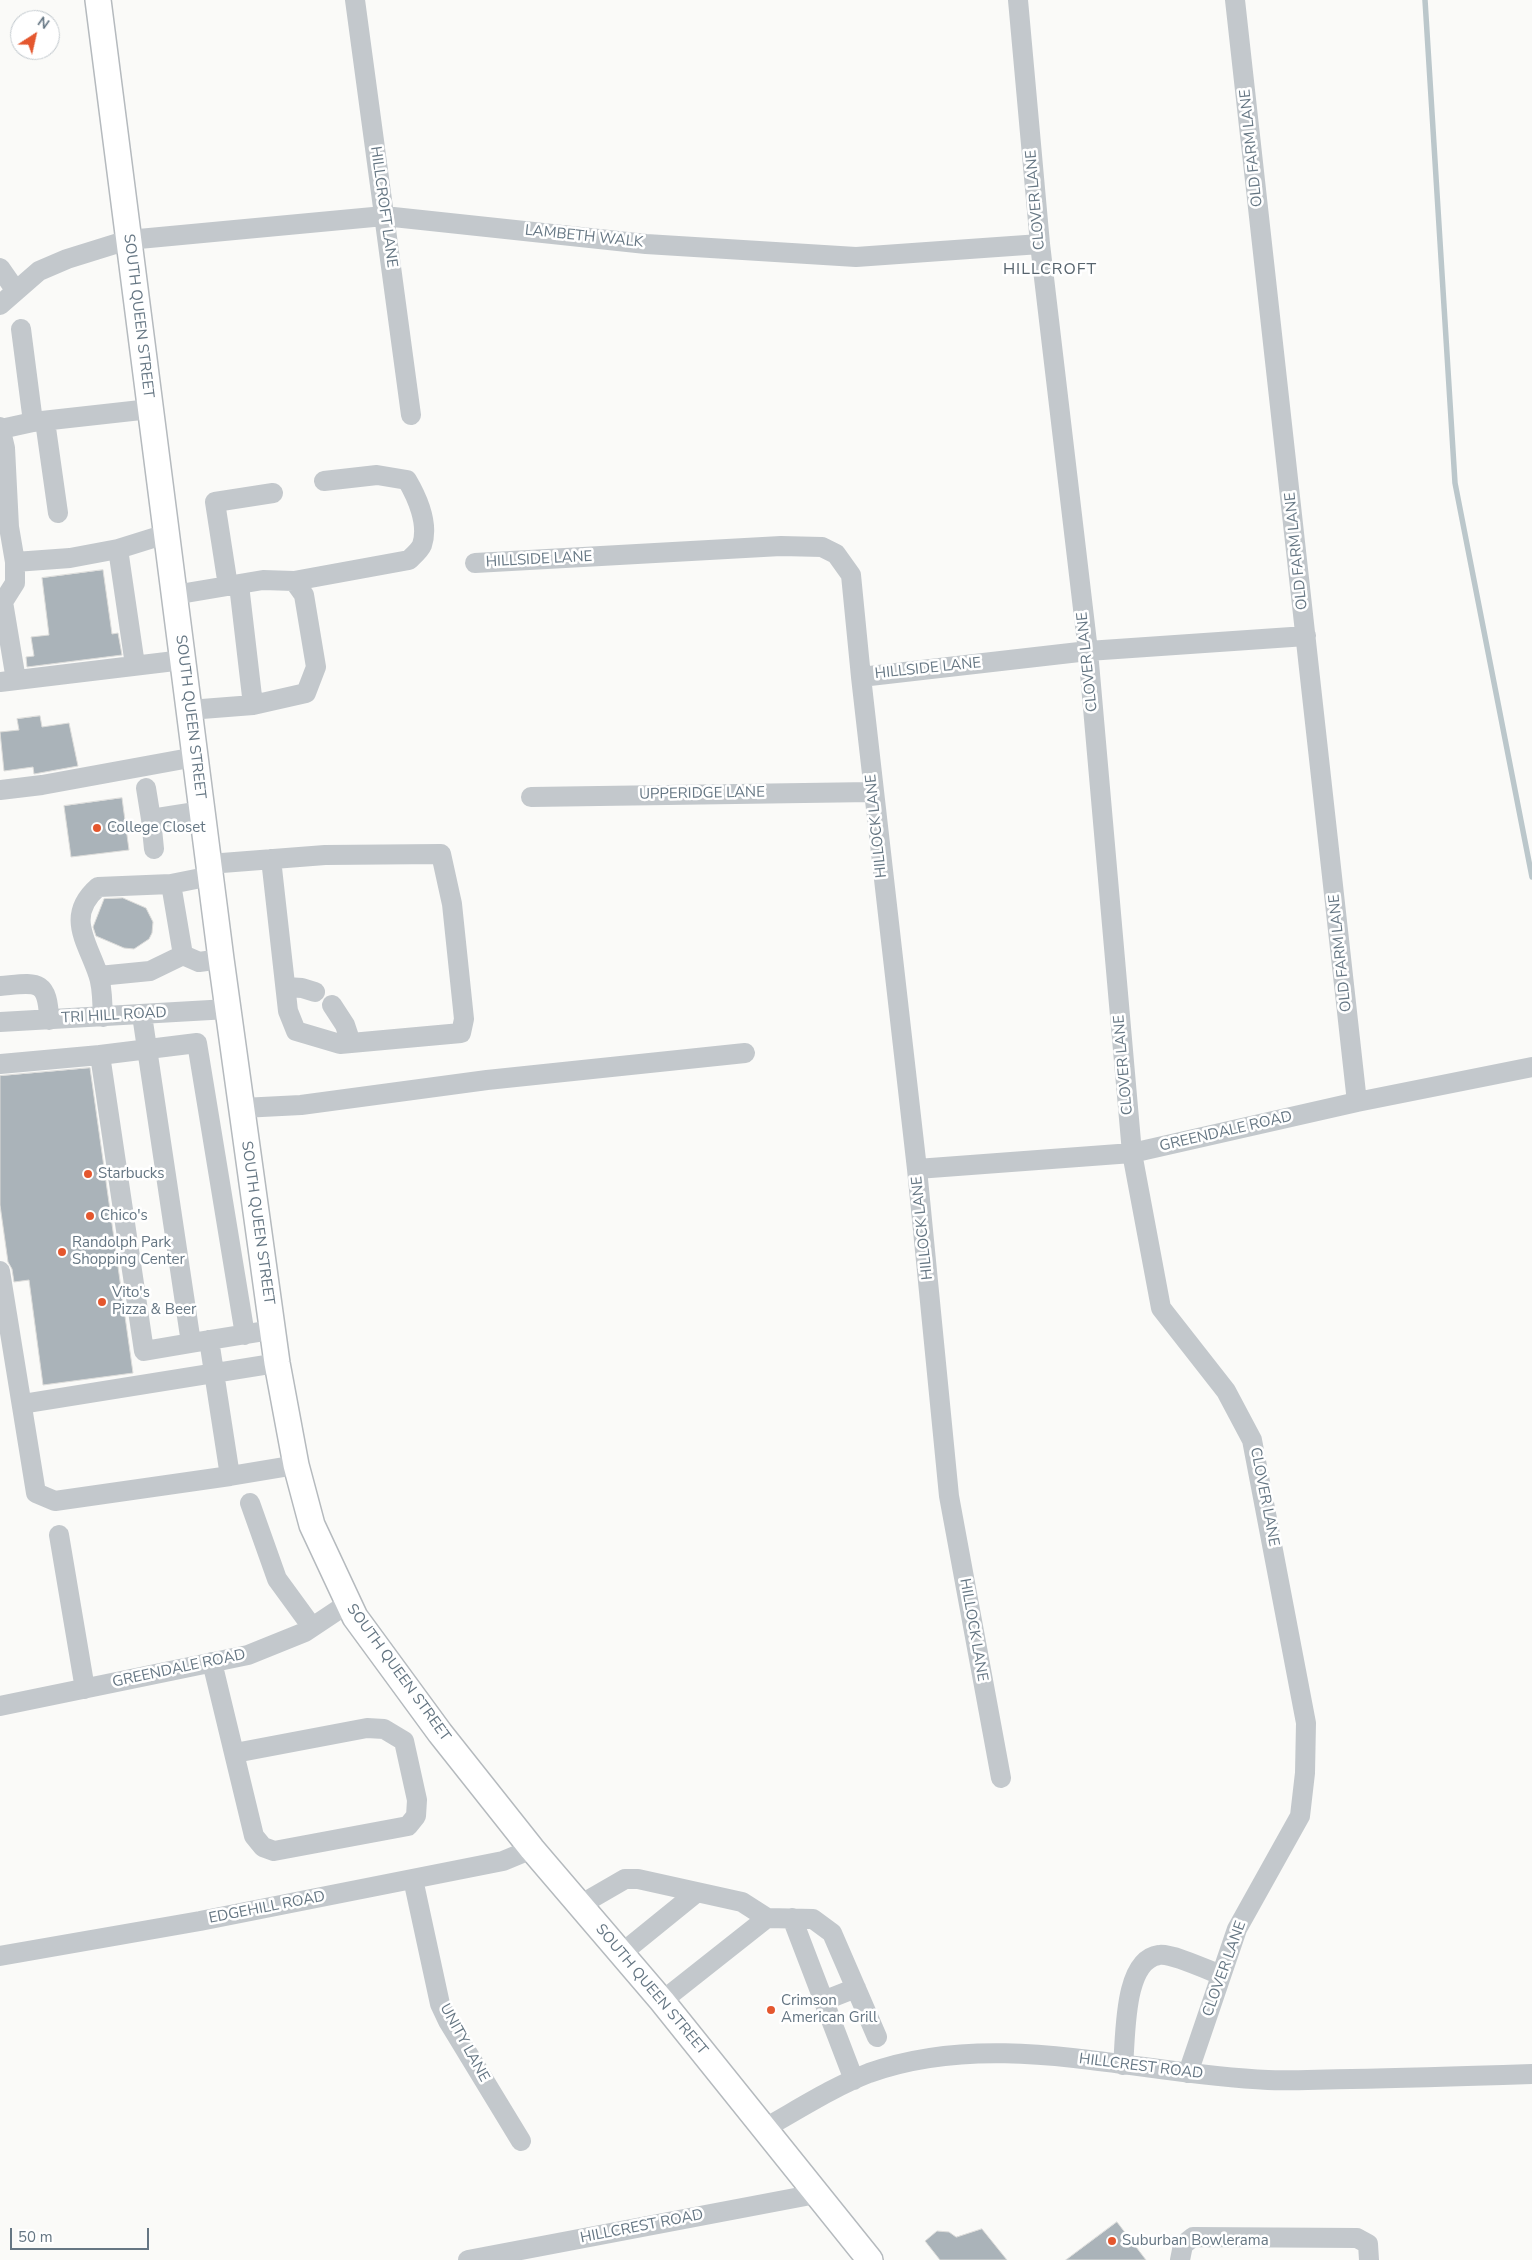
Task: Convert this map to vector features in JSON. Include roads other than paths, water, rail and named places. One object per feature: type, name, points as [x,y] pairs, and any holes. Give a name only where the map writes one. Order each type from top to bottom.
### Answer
[{"type":"main road","name":"SOUTH QUEEN STREET","points":[[98,0],[221,959],[272,1330],[296,1465],[312,1525],[354,1617],[440,1734],[532,1849],[662,2001],[870,2260]]},
{"type":"street","name":"HILLCROFT LANE","points":[[355,0],[411,415]]},
{"type":"street","name":"CLOVER LANE","points":[[1018,0],[1040,244],[1088,651],[1132,1153],[1161,1308],[1226,1390],[1252,1440],[1306,1723],[1305,1773],[1300,1816],[1237,1929],[1188,2073]]},
{"type":"street","name":"OLD FARM LANE","points":[[1235,0],[1357,1102]]},
{"type":"street","name":"LAMBETH WALK","points":[[0,306],[40,271],[60,262],[128,240],[384,216],[646,244],[856,258],[1040,244]]},
{"type":"street","points":[[0,268],[16,291]]},
{"type":"street","points":[[22,329],[58,513]]},
{"type":"street","points":[[150,408],[39,421],[1,428],[5,448],[9,527],[15,562],[15,583],[2,602],[8,681],[183,660]]},
{"type":"street","points":[[174,595],[263,580],[294,580],[409,560],[422,546],[424,532],[417,497],[407,480],[376,474],[324,481]]},
{"type":"street","points":[[253,705],[234,585],[215,502],[273,493]]},
{"type":"street","points":[[15,562],[70,558],[118,549],[166,534]]},
{"type":"street","name":"HILLSIDE LANE","points":[[475,563],[781,546],[822,547],[836,554],[851,575],[861,677],[1088,651],[1306,636]]},
{"type":"street","points":[[118,549],[135,666]]},
{"type":"street","points":[[189,710],[253,705],[306,693],[316,667],[304,594],[294,580]]},
{"type":"street","name":"HILLOCK LANE","points":[[861,677],[872,792],[917,1169],[948,1496],[1000,1778]]},
{"type":"street","points":[[0,790],[42,785],[195,757]]},
{"type":"street","points":[[146,788],[154,849]]},
{"type":"street","name":"UPPERIDGE LANE","points":[[532,797],[872,792]]},
{"type":"street","points":[[151,819],[202,811]]},
{"type":"street","points":[[103,1017],[99,976],[84,944],[80,914],[88,896],[98,886],[171,884],[210,870],[271,859],[325,855],[441,854],[453,913],[464,1020],[461,1033],[340,1044],[296,1031],[288,1011],[271,859]]},
{"type":"street","points":[[171,884],[182,955]]},
{"type":"street","points":[[182,955],[198,962],[221,959]]},
{"type":"street","points":[[99,976],[150,971],[182,955]]},
{"type":"street","points":[[0,986],[29,983],[39,986],[48,999],[49,1020]]},
{"type":"street","points":[[286,987],[302,988],[315,992]]},
{"type":"street","points":[[332,1005],[345,1025],[351,1043]]},
{"type":"street","name":"TRI HILL ROAD","points":[[0,1022],[228,1009]]},
{"type":"street","points":[[142,1015],[200,1341],[214,1374],[230,1476]]},
{"type":"street","points":[[0,1064],[148,1050],[197,1043],[245,1335]]},
{"type":"street","points":[[242,1108],[301,1105],[487,1080],[745,1053]]},
{"type":"street","points":[[100,1055],[144,1350],[272,1330]]},
{"type":"street","name":"GREENDALE ROAD","points":[[917,1169],[1132,1153],[1357,1102],[1532,1068]]},
{"type":"street","points":[[0,1271],[36,1493],[55,1501],[296,1465]]},
{"type":"street","points":[[22,1404],[277,1364]]},
{"type":"street","points":[[250,1504],[277,1580],[312,1627]]},
{"type":"street","points":[[59,1535],[85,1689]]},
{"type":"street","name":"GREENDALE ROAD","points":[[0,1706],[248,1655],[271,1647],[312,1627],[347,1604]]},
{"type":"street","points":[[212,1662],[254,1836],[263,1847],[274,1851],[408,1826],[416,1816],[417,1800],[404,1741],[384,1729],[367,1728],[235,1753]]},
{"type":"street","name":"EDGEHILL ROAD","points":[[0,1956],[200,1921],[503,1861],[532,1849]]},
{"type":"street","name":"UNITY LANE","points":[[413,1878],[440,2004],[448,2021],[521,2142]]},
{"type":"street","points":[[580,1905],[625,1879],[638,1879],[742,1902],[767,1918],[813,1919],[832,1934],[877,2037]]},
{"type":"street","points":[[622,1953],[696,1893]]},
{"type":"street","points":[[662,2001],[767,1918]]},
{"type":"street","points":[[792,1918],[854,2080]]},
{"type":"street","points":[[1123,2065],[1131,1985],[1138,1968],[1146,1959],[1160,1954],[1189,1962],[1221,1975]]},
{"type":"street","points":[[823,2001],[856,1988]]},
{"type":"street","name":"HILLCREST ROAD","points":[[765,2128],[819,2097],[854,2080],[879,2071],[962,2053],[1044,2056],[1188,2073],[1268,2080],[1532,2074]]},
{"type":"street","name":"HILLCREST ROAD","points":[[468,2260],[816,2194]]},
{"type":"street","points":[[1180,2260],[1183,2245],[1193,2237],[1357,2238],[1368,2244],[1370,2260]]},
{"type":"waterway","points":[[1425,0],[1455,483],[1532,877]]},
{"type":"place","name":"College Closet","points":[[97,828]]},
{"type":"place","name":"Starbucks","points":[[88,1174]]},
{"type":"place","name":"Chico's","points":[[90,1216]]},
{"type":"place","name":"Randolph Park Shopping Center","points":[[62,1252]]},
{"type":"place","name":"Vito's Pizza & Beer","points":[[102,1302]]},
{"type":"place","name":"Crimson American Grill","points":[[771,2010]]},
{"type":"place","name":"Suburban Bowlerama","points":[[1112,2241]]},
{"type":"district","name":"HILLCROFT","points":[[1050,270]]}]
